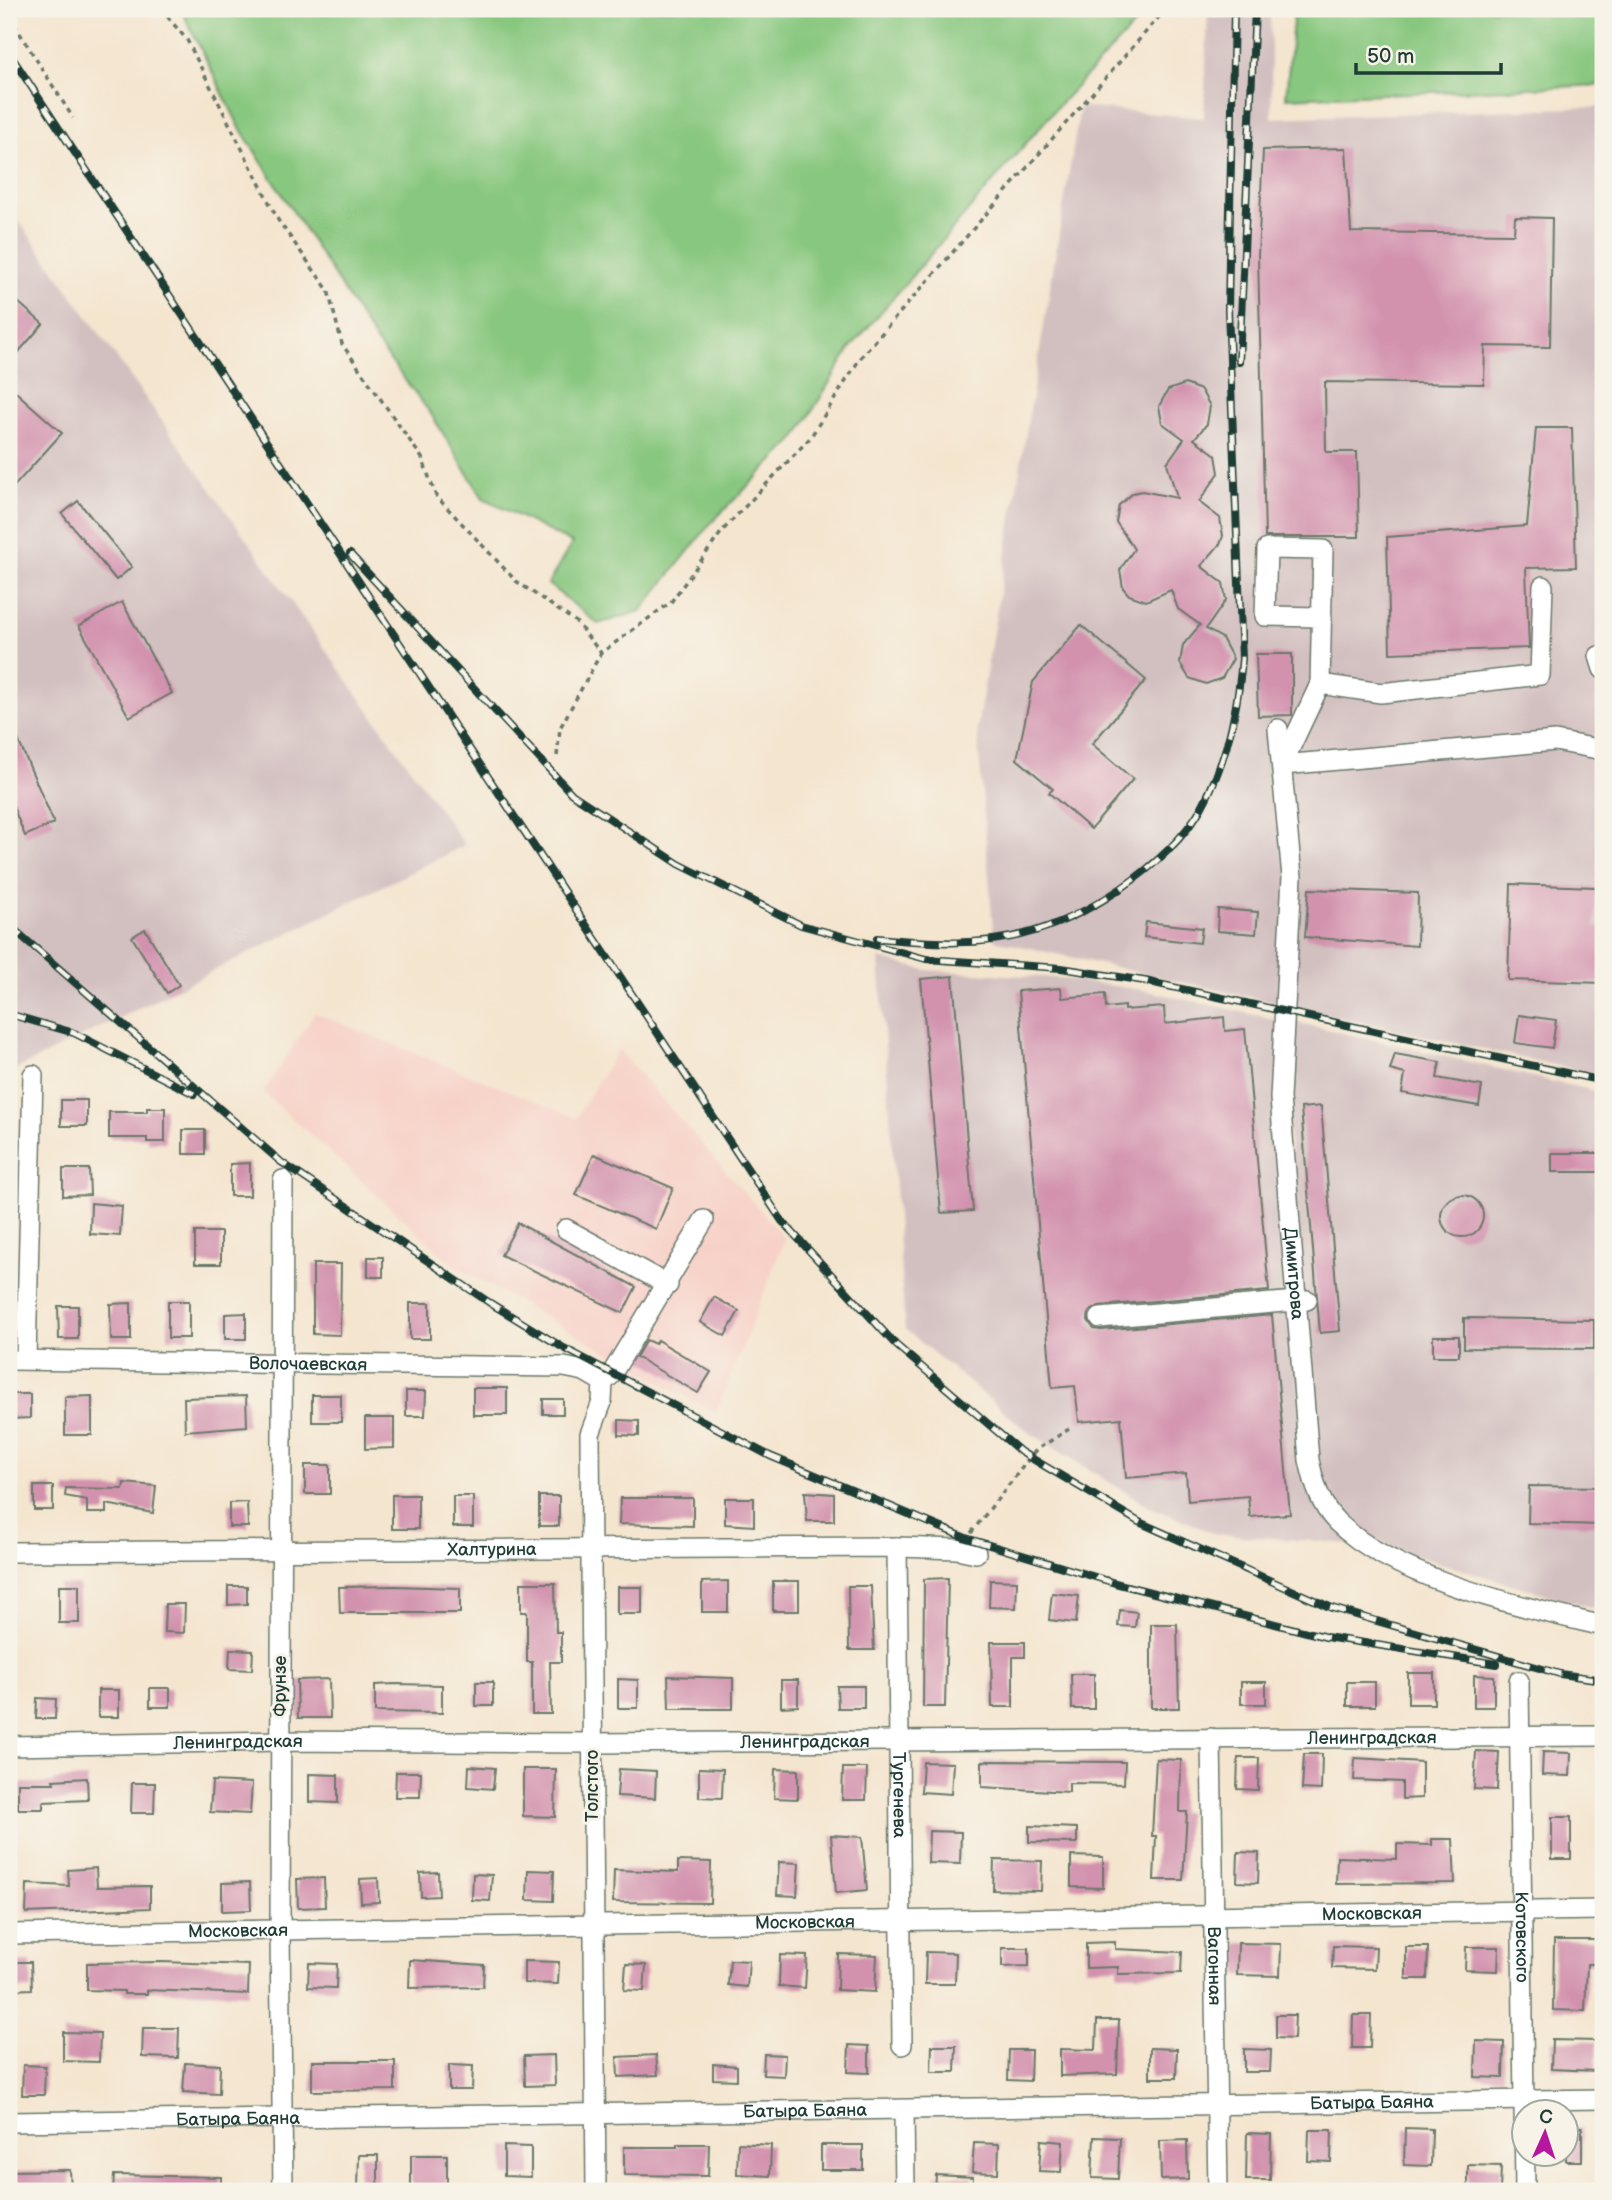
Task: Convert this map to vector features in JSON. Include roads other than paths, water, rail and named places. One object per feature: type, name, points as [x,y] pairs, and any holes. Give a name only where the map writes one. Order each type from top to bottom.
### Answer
[{"type":"street","points":[[1282,765],[1320,684],[1322,617],[1323,550],[1267,549],[1265,615],[1322,617]]},
{"type":"street","points":[[1320,684],[1381,693],[1540,675],[1543,586]]},
{"type":"street","name":"Димитрова","points":[[1278,729],[1292,877],[1280,1098],[1302,1301],[1309,1460],[1316,1490],[1336,1520],[1390,1559],[1496,1599],[1603,1626]]},
{"type":"street","points":[[1282,765],[1555,741],[1603,750]]},
{"type":"street","points":[[17,1360],[33,1075]]},
{"type":"street","name":"Фрунзе","points":[[283,1180],[280,1365],[283,2191]]},
{"type":"street","points":[[603,1382],[611,1376],[668,1285],[704,1220]]},
{"type":"street","points":[[566,1229],[668,1285]]},
{"type":"street","points":[[1100,1318],[1302,1301]]},
{"type":"street","name":"Волочаевская","points":[[17,1360],[571,1368],[584,1371],[603,1382]]},
{"type":"street","name":"Толстого","points":[[596,2191],[590,1434],[602,1402],[603,1382]]},
{"type":"street","name":"Халтурина","points":[[9,1552],[897,1547],[967,1551]]},
{"type":"street","name":"Тургенева","points":[[897,1547],[902,2045]]},
{"type":"street","name":"Котовского","points":[[1519,1681],[1524,2098]]},
{"type":"street","name":"Ленинградская","points":[[9,1746],[280,1741],[592,1743],[1603,1735]]},
{"type":"street","name":"Вагонная","points":[[1211,1738],[1218,2191]]},
{"type":"street","name":"Московская","points":[[9,1934],[1603,1910]]},
{"type":"street","name":"Батыра Баяна","points":[[1580,2100],[1603,2099]]},
{"type":"street","name":"Батыра Баяна","points":[[9,2122],[1510,2101]]},
{"type":"street","points":[[904,2110],[905,2191]]},
{"type":"street","name":"Котовского","points":[[1525,2168],[1525,2191]]},
{"type":"railway","points":[[877,938],[936,942],[996,940],[1035,931],[1084,910],[1134,879],[1177,841],[1207,797],[1221,764],[1231,730],[1242,659],[1228,310],[1234,9]]},
{"type":"railway","points":[[1239,362],[1255,9]]},
{"type":"railway","points":[[9,53],[782,1221],[896,1345],[1021,1452],[1139,1522],[1332,1608],[1560,1674],[1603,1680]]},
{"type":"railway","points":[[350,554],[572,794],[679,864],[801,925],[926,959],[1061,968],[1145,981],[1603,1081]]},
{"type":"railway","points":[[9,925],[281,1162],[490,1303],[562,1347],[770,1456],[966,1538],[1115,1583],[1326,1637],[1497,1664]]},
{"type":"railway","points":[[9,1014],[74,1033],[194,1094]]}]
